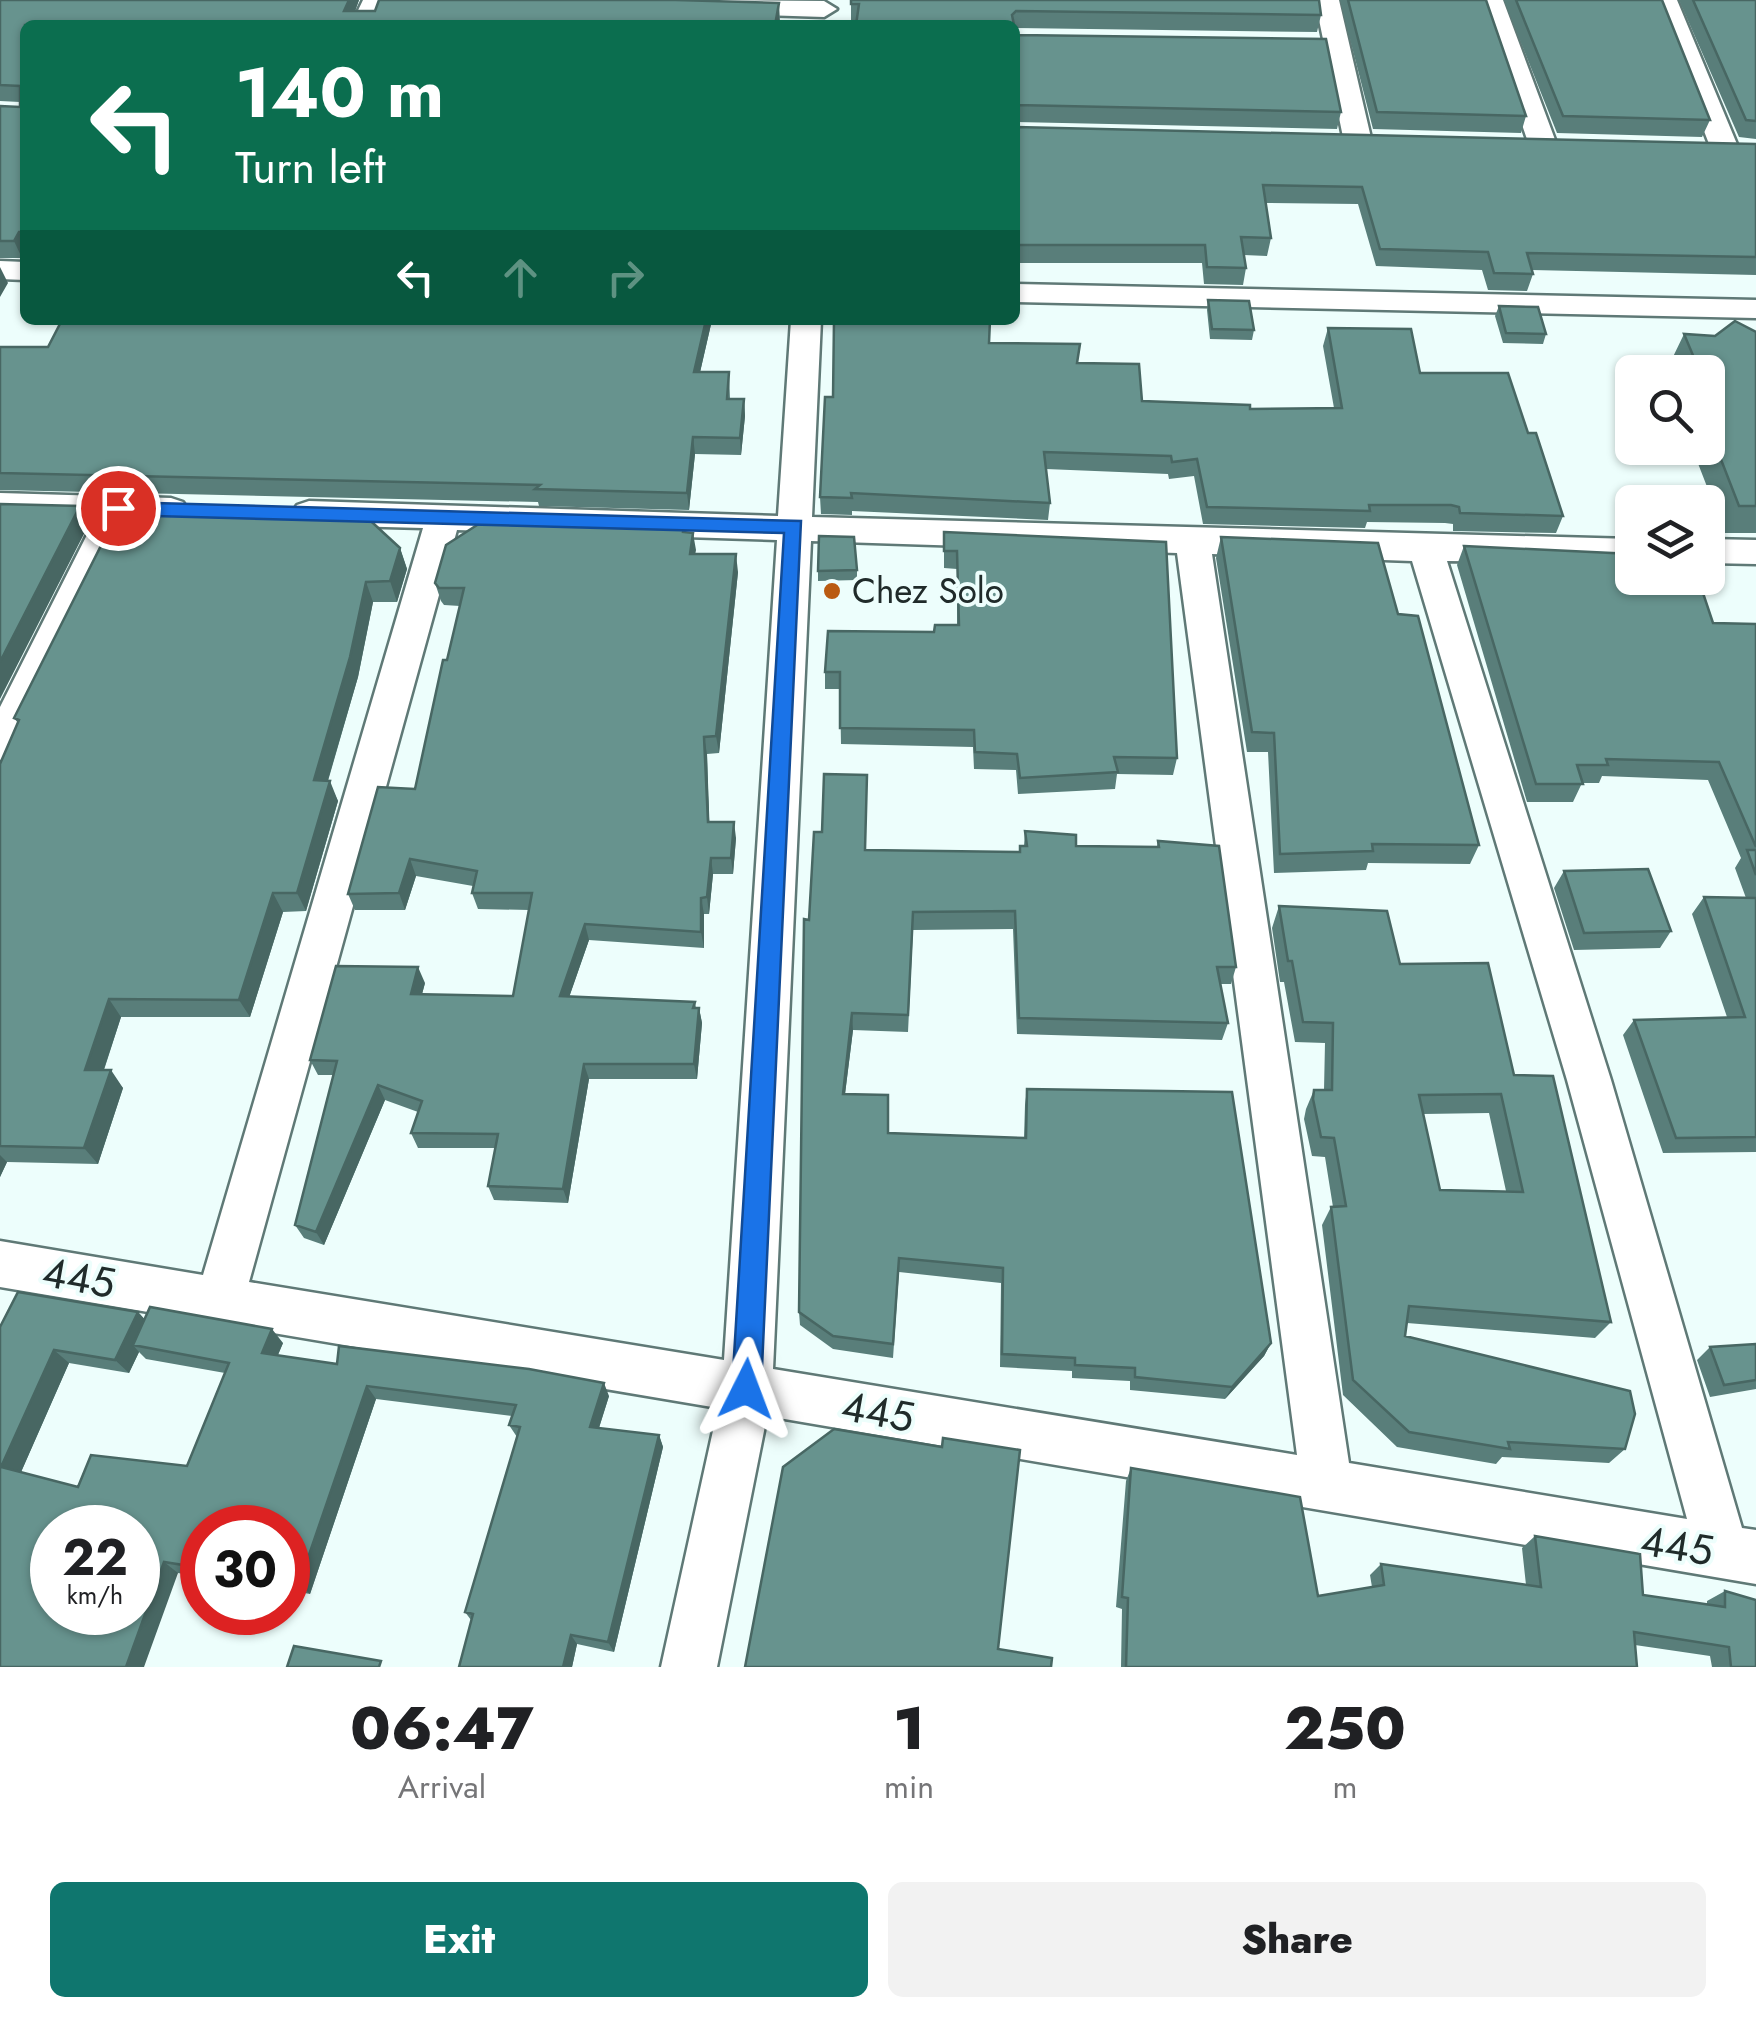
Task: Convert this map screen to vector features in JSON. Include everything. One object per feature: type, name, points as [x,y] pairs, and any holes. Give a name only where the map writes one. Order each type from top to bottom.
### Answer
[{"type":"street","points":[[1328,0],[1327,43],[1348,141],[1395,142]]},
{"type":"street","points":[[1491,0],[1543,145]]},
{"type":"street","points":[[1665,0],[1725,149]]},
{"type":"street","points":[[706,6],[824,11]]},
{"type":"street","points":[[1506,144],[1580,146]]},
{"type":"street","points":[[1689,148],[1756,150]]},
{"type":"street","points":[[1020,292],[1756,309]]},
{"type":"street","points":[[689,1667],[746,1389],[806,325]]},
{"type":"street","points":[[0,505],[214,511]]},
{"type":"street","points":[[0,745],[118,508]]},
{"type":"street","points":[[271,512],[1426,548],[1615,550]]},
{"type":"street","points":[[220,1301],[443,516]]},
{"type":"street","points":[[1192,539],[1326,1486]]},
{"type":"street","points":[[1426,548],[1740,1555]]},
{"type":"street","points":[[1725,551],[1756,552]]},
{"type":"street","name":"445","points":[[0,1264],[1740,1555]]},
{"type":"building","points":[[0,0],[349,0],[344,11],[375,11],[379,0],[779,3],[776,20],[20,20],[20,86],[0,85]]},
{"type":"building","points":[[851,0],[1319,0],[1321,15],[1016,11],[1013,20],[857,20],[859,4],[851,4]]},
{"type":"building","points":[[1348,0],[1486,0],[1526,116],[1377,112]]},
{"type":"building","points":[[1516,0],[1662,0],[1710,120],[1563,116]]},
{"type":"building","points":[[1693,0],[1756,0],[1756,121],[1746,120]]},
{"type":"building","points":[[1020,35],[1326,39],[1341,112],[1020,105]]},
{"type":"building","points":[[0,106],[20,107],[20,232],[14,241],[0,241]]},
{"type":"building","points":[[1020,127],[1756,144],[1756,257],[1527,253],[1533,274],[1494,273],[1488,252],[1380,249],[1362,187],[1263,185],[1271,238],[1241,237],[1246,268],[1207,267],[1205,245],[1020,245]]},
{"type":"building","points":[[1208,300],[1249,301],[1254,330],[1212,329]]},
{"type":"building","points":[[1499,306],[1538,307],[1546,334],[1506,333]]},
{"type":"building","points":[[1735,321],[1756,332],[1756,506],[1739,506],[1723,465],[1725,355],[1693,355],[1684,334],[1715,336]]},
{"type":"building","points":[[59,325],[705,325],[694,372],[729,372],[727,399],[744,399],[740,438],[693,437],[687,493],[535,489],[540,485],[0,473],[0,347],[48,347]]},
{"type":"building","points":[[834,325],[990,325],[989,343],[1080,344],[1077,363],[1139,364],[1142,401],[1250,405],[1250,409],[1342,408],[1328,328],[1411,329],[1420,373],[1508,373],[1528,433],[1536,433],[1563,516],[1460,513],[1459,507],[1451,505],[1369,505],[1370,511],[1207,507],[1197,459],[1172,462],[1171,456],[1044,452],[1050,503],[851,493],[852,498],[820,497],[825,397],[833,397]]},
{"type":"building","points":[[0,504],[80,506],[0,662]]},
{"type":"building","points":[[122,504],[361,512],[400,548],[390,581],[366,582],[350,657],[314,780],[330,781],[297,893],[273,893],[239,1000],[109,999],[85,1070],[111,1070],[84,1148],[0,1146],[0,764],[19,720],[14,718]]},
{"type":"building","points":[[488,518],[684,524],[683,532],[693,533],[690,554],[736,554],[716,736],[704,737],[708,822],[734,822],[731,858],[711,858],[707,897],[701,898],[701,932],[585,924],[560,996],[695,1002],[693,1008],[699,1008],[694,1064],[584,1064],[563,1189],[488,1186],[498,1134],[411,1133],[422,1101],[378,1085],[316,1232],[295,1225],[337,1061],[310,1060],[336,966],[418,967],[411,994],[513,996],[532,893],[472,893],[477,871],[410,859],[399,893],[348,894],[378,787],[415,789],[443,660],[447,660],[464,588],[439,588],[435,583],[446,545]]},
{"type":"building","points":[[944,532],[1166,542],[1177,758],[1114,757],[1118,772],[1020,778],[1017,754],[975,752],[974,730],[840,728],[840,672],[825,672],[828,631],[934,632],[935,625],[959,625],[957,551],[944,551]]},
{"type":"building","points":[[819,536],[854,537],[857,570],[818,571]]},
{"type":"building","points":[[1221,537],[1378,543],[1398,614],[1418,616],[1479,845],[1372,844],[1373,851],[1280,854],[1274,733],[1252,732]]},
{"type":"building","points":[[1464,546],[1615,553],[1615,595],[1704,595],[1713,623],[1756,624],[1756,847],[1719,762],[1606,759],[1608,765],[1577,765],[1583,784],[1536,784]]},
{"type":"building","points":[[824,774],[867,775],[865,850],[1020,852],[1020,846],[1027,846],[1025,831],[1076,835],[1076,846],[1159,847],[1158,841],[1219,846],[1236,967],[1217,967],[1228,1023],[1019,1018],[1015,911],[913,912],[908,1015],[852,1013],[843,1094],[888,1095],[888,1133],[1026,1138],[1027,1089],[1232,1092],[1271,1343],[1232,1387],[1135,1377],[1135,1368],[1075,1365],[1075,1358],[1002,1354],[1003,1268],[899,1258],[893,1344],[833,1336],[799,1312],[804,919],[809,920],[814,832],[822,832]]},
{"type":"building","points":[[1747,850],[1756,850],[1756,875]]},
{"type":"building","points":[[1648,869],[1671,931],[1584,933],[1564,871]]},
{"type":"building","points":[[1704,897],[1756,898],[1756,1137],[1676,1138],[1634,1020],[1745,1017]]},
{"type":"building","points":[[1279,906],[1387,911],[1400,964],[1488,963],[1514,1075],[1553,1076],[1611,1322],[1409,1306],[1405,1336],[1630,1391],[1635,1414],[1625,1449],[1508,1442],[1510,1449],[1409,1432],[1353,1380],[1331,1207],[1346,1206],[1334,1138],[1321,1137],[1313,1099],[1314,1090],[1332,1090],[1333,1023],[1303,1022],[1292,961],[1288,961]],"holes":[[[1501,1094],[1523,1192],[1440,1190],[1419,1095]]]},
{"type":"building","points":[[18,1292],[138,1312],[115,1360],[54,1350],[1,1467],[78,1487],[91,1455],[187,1466],[229,1363],[133,1345],[150,1307],[272,1329],[262,1353],[337,1364],[339,1346],[529,1369],[604,1383],[590,1427],[659,1435],[608,1642],[571,1635],[563,1667],[459,1667],[473,1614],[465,1612],[520,1427],[509,1425],[516,1405],[367,1386],[310,1552],[310,1505],[180,1505],[180,1565],[164,1562],[160,1573],[160,1505],[30,1505],[30,1635],[138,1635],[126,1667],[0,1667],[0,1327]]},
{"type":"building","points":[[1756,1344],[1756,1380],[1724,1385],[1710,1347]]},
{"type":"building","points":[[834,1429],[942,1447],[943,1438],[1020,1450],[998,1649],[1052,1658],[1051,1667],[745,1667],[783,1467]]},
{"type":"building","points":[[1131,1468],[1300,1497],[1318,1596],[1384,1585],[1381,1564],[1541,1587],[1535,1536],[1640,1554],[1643,1595],[1725,1607],[1725,1591],[1756,1600],[1756,1667],[1731,1667],[1729,1647],[1634,1632],[1637,1667],[1126,1667],[1128,1598],[1122,1597]]},
{"type":"building","points":[[294,1646],[381,1661],[379,1667],[287,1667]]},
{"type":"place","name":"Chez Solo","points":[[832,591]]},
{"type":"route","points":[[118,508],[794,526],[746,1389]]}]
